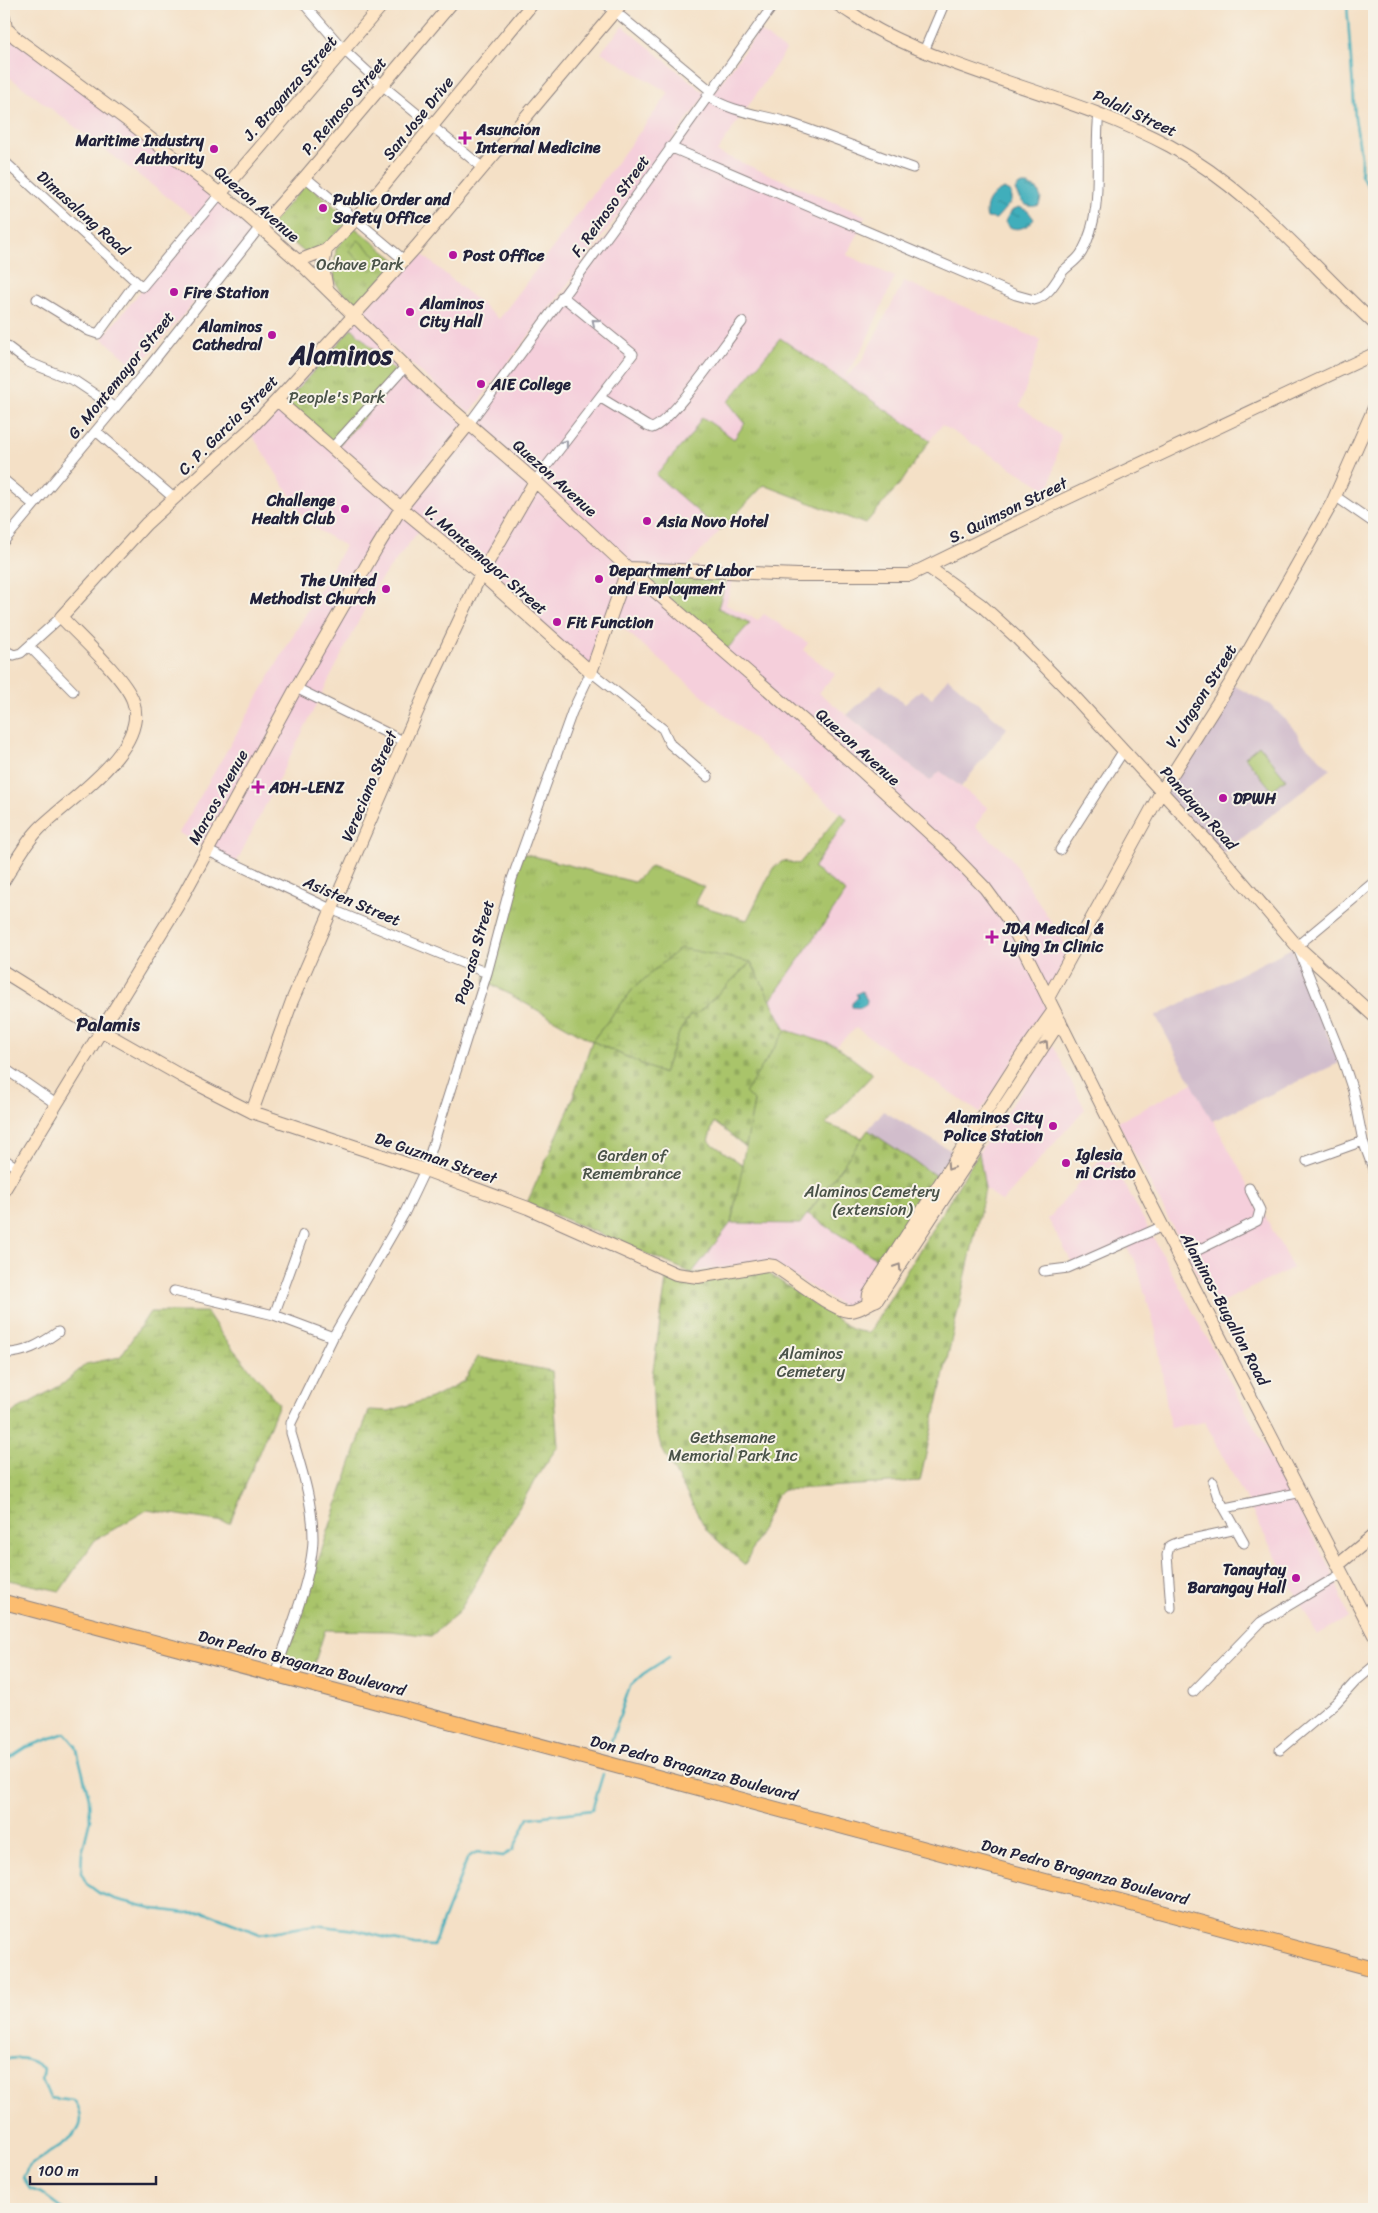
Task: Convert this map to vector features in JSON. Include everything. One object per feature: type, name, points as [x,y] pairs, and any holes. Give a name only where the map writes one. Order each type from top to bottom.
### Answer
[{"type":"main road","name":"Don Pedro Braganza Boulevard","points":[[4,1602],[1374,1969]]},
{"type":"street","points":[[304,4],[344,50],[382,85],[484,168]]},
{"type":"street","name":"J. Braganza Street","points":[[221,193],[383,4]]},
{"type":"street","name":"P. Reinoso Street","points":[[260,227],[306,177],[451,4]]},
{"type":"street","name":"San Jose Drive","points":[[298,261],[326,250],[356,219],[532,4]]},
{"type":"street","name":"F. Reinoso Street","points":[[468,425],[774,4]]},
{"type":"street","name":"Palali Street","points":[[837,4],[881,32],[924,51],[1099,113],[1171,146],[1265,214],[1374,324]]},
{"type":"street","points":[[924,51],[944,4]]},
{"type":"street","points":[[614,6],[709,94],[732,110],[783,121],[834,137],[913,168]]},
{"type":"street","name":"C. P. Garcia Street","points":[[4,650],[14,655],[21,653],[62,617],[146,524],[249,430],[404,260],[484,168],[614,6]]},
{"type":"street","name":"Quezon Avenue","points":[[5,24],[16,38],[132,124],[221,193],[260,227],[298,261],[405,367],[468,425],[535,481],[628,568],[863,772],[973,874],[1010,922],[1048,998]]},
{"type":"street","points":[[670,147],[1016,296],[1034,300],[1047,293],[1063,272],[1078,258],[1089,233],[1099,189],[1099,113]]},
{"type":"street","name":"Dimasalang Road","points":[[4,161],[139,285]]},
{"type":"street","points":[[306,177],[404,260]]},
{"type":"street","points":[[37,300],[98,334],[221,193]]},
{"type":"street","name":"G. Montemayor Street","points":[[4,541],[145,372],[260,227]]},
{"type":"street","points":[[326,250],[323,267],[327,289]]},
{"type":"street","points":[[535,481],[601,398],[633,354],[562,296]]},
{"type":"street","points":[[601,398],[647,426],[652,428],[659,426],[682,401],[742,322]]},
{"type":"street","points":[[4,344],[28,362],[75,381],[114,407]]},
{"type":"street","name":"S. Quimson Street","points":[[628,568],[798,575],[910,575],[1050,506],[1374,354]]},
{"type":"street","points":[[332,448],[405,367]]},
{"type":"street","name":"V. Montemayor Street","points":[[277,400],[401,508],[481,574],[591,672],[663,729],[670,744],[708,777]]},
{"type":"street","name":"V. Ungson Street","points":[[1048,998],[1161,792],[1231,682],[1335,496],[1374,408]]},
{"type":"street","name":"Marcos Avenue","points":[[4,1190],[178,905],[296,688],[401,508],[468,425]]},
{"type":"street","points":[[96,431],[175,499]]},
{"type":"street","points":[[4,480],[34,505]]},
{"type":"street","name":"Vereciano Street","points":[[252,1112],[292,1001],[427,689],[481,574],[535,481]]},
{"type":"street","points":[[1335,496],[1374,523]]},
{"type":"street","name":"Pandayan Road","points":[[928,567],[981,606],[1015,636],[1124,750],[1226,862],[1297,946],[1374,1016]]},
{"type":"street","name":"Pag-asa Street","points":[[275,1674],[308,1571],[313,1540],[312,1516],[291,1433],[291,1423],[333,1337],[405,1212],[425,1170],[487,973],[512,878],[572,712],[591,672],[628,568]]},
{"type":"street","points":[[4,880],[19,854],[36,832],[50,817],[97,781],[118,756],[134,723],[133,701],[125,686],[62,617]]},
{"type":"street","points":[[29,646],[73,691]]},
{"type":"street","points":[[296,688],[405,742]]},
{"type":"street","points":[[1060,850],[1124,750]]},
{"type":"street","name":"Asisten Street","points":[[208,851],[333,910],[487,973]]},
{"type":"street","points":[[1374,882],[1297,946],[1342,1058],[1353,1091],[1363,1141],[1374,1171]]},
{"type":"street","name":"De Guzman Street","points":[[4,972],[183,1077],[252,1112],[425,1170],[528,1208],[676,1274],[698,1277],[767,1265],[779,1270],[843,1310],[855,1310],[868,1298],[878,1300],[915,1230],[1057,1015]]},
{"type":"street","name":"Alaminos-Bugallon Road","points":[[1048,998],[1374,1636]]},
{"type":"street","points":[[4,1068],[56,1104]]},
{"type":"street","points":[[1307,1161],[1363,1141]]},
{"type":"street","points":[[4,1159],[17,1168]]},
{"type":"street","points":[[1180,1259],[1256,1221],[1260,1210],[1249,1188]]},
{"type":"street","points":[[1044,1271],[1068,1268],[1163,1226]]},
{"type":"street","points":[[274,1315],[303,1235]]},
{"type":"street","points":[[174,1291],[274,1315],[333,1337]]},
{"type":"street","points":[[4,1353],[16,1354],[26,1351],[58,1332]]},
{"type":"street","points":[[1213,1482],[1244,1542]]},
{"type":"street","points":[[1225,1508],[1302,1492]]},
{"type":"street","points":[[1171,1608],[1167,1555],[1169,1547],[1182,1541],[1207,1537],[1237,1528]]},
{"type":"street","points":[[1194,1692],[1261,1622],[1340,1569],[1374,1535]]},
{"type":"street","points":[[1280,1750],[1336,1703],[1356,1681],[1374,1666]]},
{"type":"shaded area","points":[[623,26],[706,94],[560,295],[470,413],[417,369],[360,314],[417,250],[499,319],[669,93],[601,52]]},
{"type":"shaded area","points":[[4,30],[260,227],[137,368],[102,338],[199,221],[4,73]]},
{"type":"shaded area","points":[[759,31],[786,50],[717,152],[866,216],[847,255],[895,277],[864,346],[844,379],[861,362],[904,281],[1041,340],[1020,406],[1061,436],[1049,491],[942,425],[930,440],[780,338],[729,402],[745,423],[734,440],[702,417],[691,435],[657,475],[720,531],[687,566],[735,570],[726,605],[758,620],[764,614],[808,643],[803,650],[835,674],[819,693],[930,781],[940,771],[988,808],[975,826],[1009,855],[1070,952],[1043,1000],[1046,1009],[980,1113],[856,1028],[836,1046],[786,1030],[770,1001],[846,892],[813,868],[847,819],[611,618],[591,672],[422,527],[378,583],[235,865],[179,833],[345,546],[308,524],[249,430],[353,316],[468,424]]},
{"type":"shaded area","points":[[948,678],[1007,728],[961,787],[940,771],[930,781],[847,715],[881,684],[905,704],[921,690],[932,698]]},
{"type":"shaded area","points":[[1231,684],[1272,706],[1296,731],[1300,740],[1331,769],[1219,856],[1160,792]]},
{"type":"shaded area","points":[[1292,948],[1339,1063],[1212,1121],[1156,1016]]},
{"type":"shaded area","points":[[1053,1045],[1085,1109],[1002,1202],[985,1189],[979,1152]]},
{"type":"shaded area","points":[[1193,1083],[1293,1268],[1214,1306],[1118,1122]]},
{"type":"shaded area","points":[[883,1111],[955,1153],[939,1178],[868,1130]]},
{"type":"shaded area","points":[[1107,1151],[1331,1570],[1349,1617],[1317,1635],[1205,1422],[1170,1428],[1156,1331],[1136,1263],[1125,1245],[1075,1268],[1048,1219]]},
{"type":"shaded area","points":[[808,1214],[880,1262],[852,1305],[844,1307],[771,1262],[694,1271],[731,1223],[800,1224]]},
{"type":"green space","points":[[307,183],[350,220],[329,241],[309,256],[271,224]]},
{"type":"green space","name":"Ochave Park","points":[[354,227],[398,262],[354,308],[335,282],[334,272],[336,249]]},
{"type":"green space","points":[[358,240],[381,260],[371,271],[349,251]]},
{"type":"green space","name":"People's Park","points":[[352,328],[401,377],[336,448],[286,402]]},
{"type":"green space","points":[[780,338],[930,440],[903,480],[865,524],[764,485],[720,531],[656,475],[691,435],[702,417],[734,439],[745,423],[728,402]]},
{"type":"green space","points":[[641,574],[727,578],[718,608],[750,623],[727,649]]},
{"type":"green space","points":[[1259,745],[1286,779],[1272,790],[1245,757]]},
{"type":"green space","points":[[841,813],[847,819],[813,868],[846,892],[770,1001],[751,962],[633,989],[592,1041],[484,980],[522,853],[634,882],[651,866],[704,887],[695,904],[747,920],[773,868],[783,861],[799,864]]},
{"type":"green space","points":[[680,948],[751,962],[680,1031],[663,1074],[592,1041],[633,989]]},
{"type":"green space","name":"Garden of Remembrance","points":[[751,962],[786,1030],[745,1093],[754,1101],[746,1147],[714,1122],[708,1141],[743,1165],[731,1223],[692,1273],[527,1203],[569,1109],[592,1041],[663,1074],[680,1031],[690,1015],[696,1015]]},
{"type":"green space","points":[[786,1030],[836,1046],[873,1074],[826,1124],[863,1138],[800,1224],[731,1223],[754,1101],[744,1093]]},
{"type":"green space","name":"Alaminos Cemetery (extension)","points":[[868,1130],[939,1178],[883,1263],[808,1214]]},
{"type":"green space","points":[[979,1152],[985,1189],[920,1481],[782,1490],[777,1495],[745,1565],[707,1531],[661,1447],[654,1419],[652,1377],[667,1274],[765,1271],[853,1330],[869,1333]]},
{"type":"green space","points":[[150,1312],[207,1312],[224,1338],[279,1404],[230,1523],[147,1510],[95,1540],[60,1591],[4,1579],[4,1420],[16,1410],[63,1384],[86,1364],[120,1357]]},
{"type":"green space","points":[[478,1357],[552,1371],[558,1446],[536,1478],[459,1612],[431,1636],[391,1631],[325,1630],[314,1665],[281,1658],[309,1588],[369,1410],[389,1411],[431,1398],[464,1381]]},
{"type":"water","points":[[1019,185],[1027,185],[1037,189],[1041,198],[1039,205],[1030,206],[1021,201],[1015,190]]},
{"type":"water","points":[[1004,189],[1011,193],[1011,202],[996,219],[987,218],[987,204],[996,193]]},
{"type":"water","points":[[1019,207],[1028,211],[1034,219],[1028,225],[1016,229],[1008,226],[1005,222],[1010,212]]},
{"type":"water","points":[[862,991],[867,1000],[866,1005],[861,1008],[852,1007],[852,1003],[858,997],[856,994]]},
{"type":"waterway","points":[[1347,4],[1355,118],[1361,156],[1361,175],[1374,195]]},
{"type":"waterway","points":[[611,1742],[630,1686],[643,1674],[669,1657]]},
{"type":"waterway","points":[[4,1805],[7,1760],[27,1747],[65,1733],[76,1746],[89,1798],[90,1820],[82,1853],[81,1873],[87,1884],[99,1893],[155,1909],[186,1913],[204,1912],[260,1934],[315,1925],[356,1930],[414,1945],[433,1946],[468,1857],[477,1852],[503,1856],[513,1850],[528,1818],[592,1810],[603,1774]]},
{"type":"waterway","points":[[4,2060],[15,2058],[30,2060],[44,2069],[42,2080],[50,2098],[74,2101],[80,2113],[81,2123],[77,2131],[60,2146],[31,2165],[23,2178],[30,2189],[41,2193],[63,2209]]},
{"type":"place","name":"Asuncion Internal Medicine","points":[[465,138]]},
{"type":"place","name":"Maritime Industry Authority","points":[[214,149]]},
{"type":"place","name":"Public Order and Safety Office","points":[[323,208]]},
{"type":"place","name":"Post Office","points":[[453,255]]},
{"type":"place","name":"Fire Station","points":[[174,292]]},
{"type":"place","name":"Alaminos City Hall","points":[[410,312]]},
{"type":"place","name":"Alaminos Cathedral","points":[[272,335]]},
{"type":"place","name":"AIE College","points":[[481,384]]},
{"type":"place","name":"Challenge Health Club","points":[[345,509]]},
{"type":"place","name":"Asia Novo Hotel","points":[[647,521]]},
{"type":"place","name":"Department of Labor and Employment","points":[[599,579]]},
{"type":"place","name":"The United Methodist Church","points":[[386,589]]},
{"type":"place","name":"Fit Function","points":[[557,622]]},
{"type":"place","name":"ADH-LENZ","points":[[258,787]]},
{"type":"place","name":"DPWH","points":[[1223,798]]},
{"type":"place","name":"JDA Medical & Lying In Clinic","points":[[992,937]]},
{"type":"place","name":"Alaminos City Police Station","points":[[1053,1126]]},
{"type":"place","name":"Iglesia ni Cristo","points":[[1066,1163]]},
{"type":"place","name":"Tanaytay Barangay Hall","points":[[1296,1578]]},
{"type":"district","name":"Alaminos","points":[[341,355]]},
{"type":"district","name":"Palamis","points":[[108,1024]]},
{"type":"park label","name":"Alaminos Cemetery","points":[[811,1362]]},
{"type":"park label","name":"Gethsemane Memorial Park Inc","points":[[733,1446]]}]
